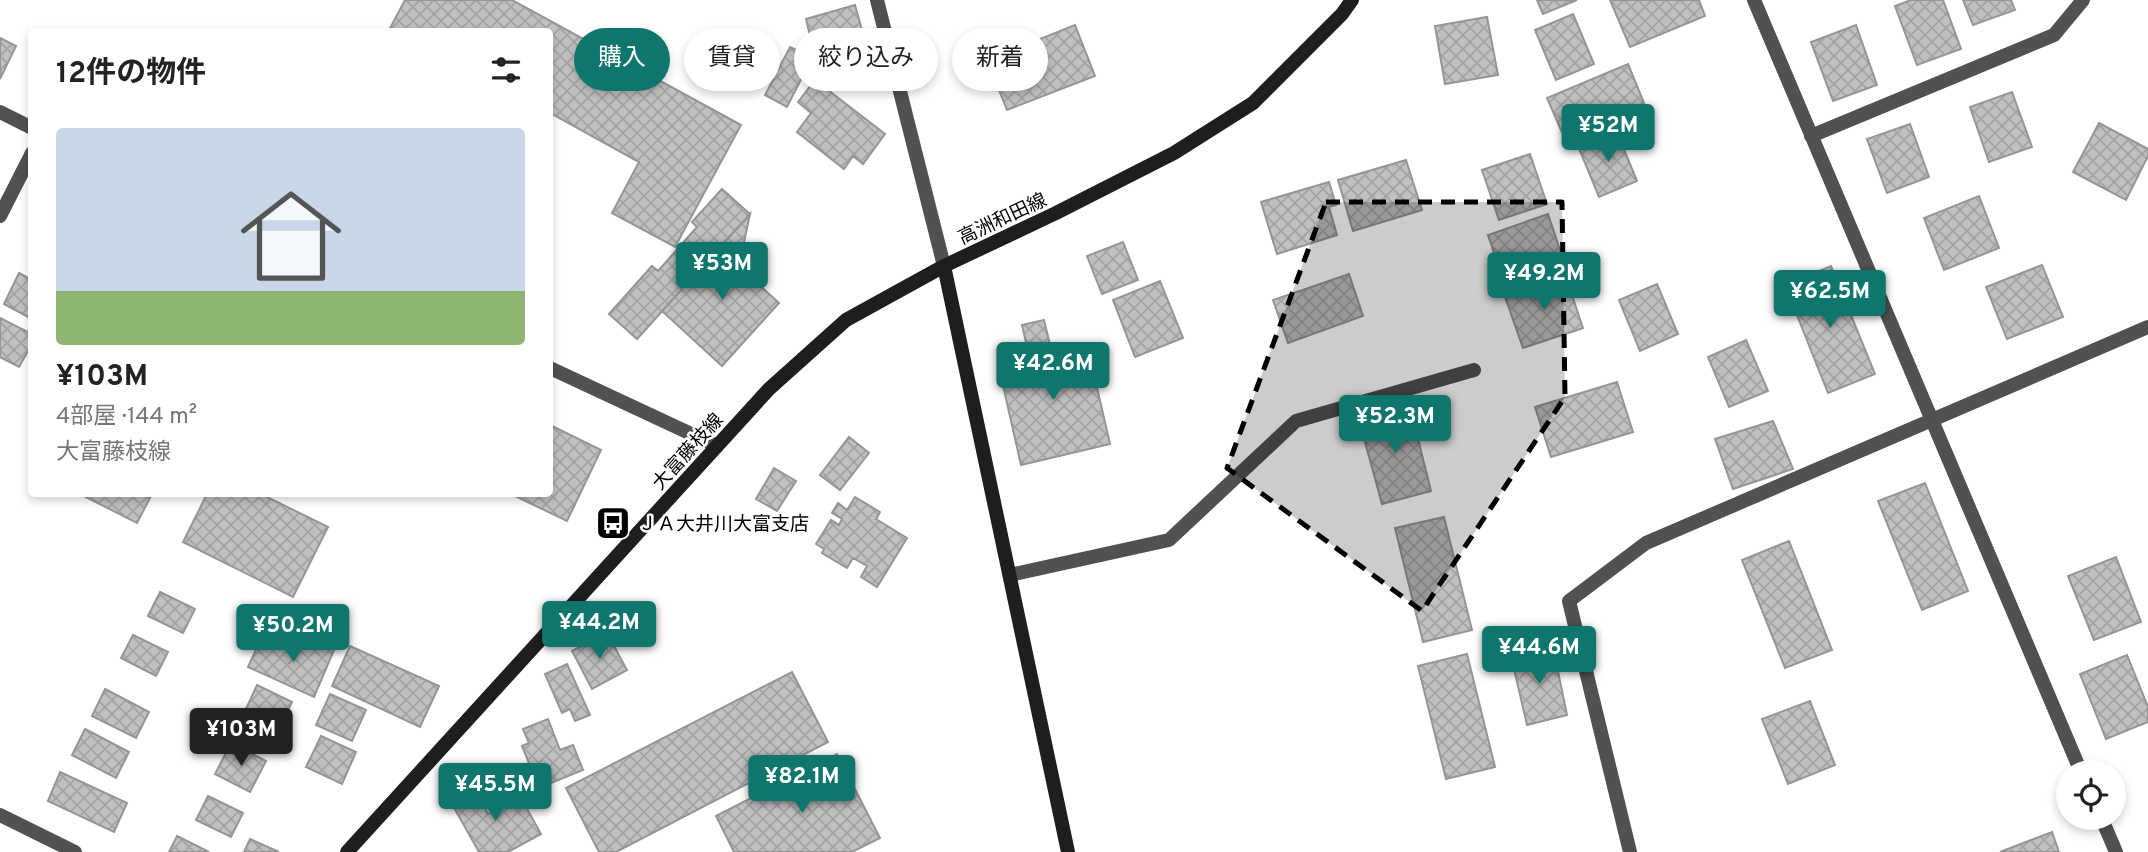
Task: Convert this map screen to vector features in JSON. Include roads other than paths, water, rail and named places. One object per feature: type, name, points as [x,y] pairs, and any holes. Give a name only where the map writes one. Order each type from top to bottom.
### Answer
[{"type":"main road","name":"高洲和田線","points":[[1068,852],[944,266],[1174,153],[1253,103],[1342,14],[1352,0]]},
{"type":"main road","name":"大富藤枝線","points":[[347,852],[769,389],[846,320],[944,266]]},
{"type":"street","points":[[877,0],[944,266]]},
{"type":"street","points":[[1754,0],[2076,760]]},
{"type":"street","points":[[1811,136],[2054,35],[2083,0]]},
{"type":"street","points":[[0,112],[28,126]]},
{"type":"street","points":[[0,216],[28,161]]},
{"type":"street","points":[[1630,852],[1569,601],[1646,543],[2148,327]]},
{"type":"street","points":[[553,369],[717,446]]},
{"type":"street","points":[[1010,575],[1169,540],[1296,421],[1474,370]]},
{"type":"street","points":[[0,815],[75,852]]},
{"type":"street","points":[[2107,830],[2116,852]]},
{"type":"place","name":"ＪＡ大井川大富支店","points":[[613,523]]}]
